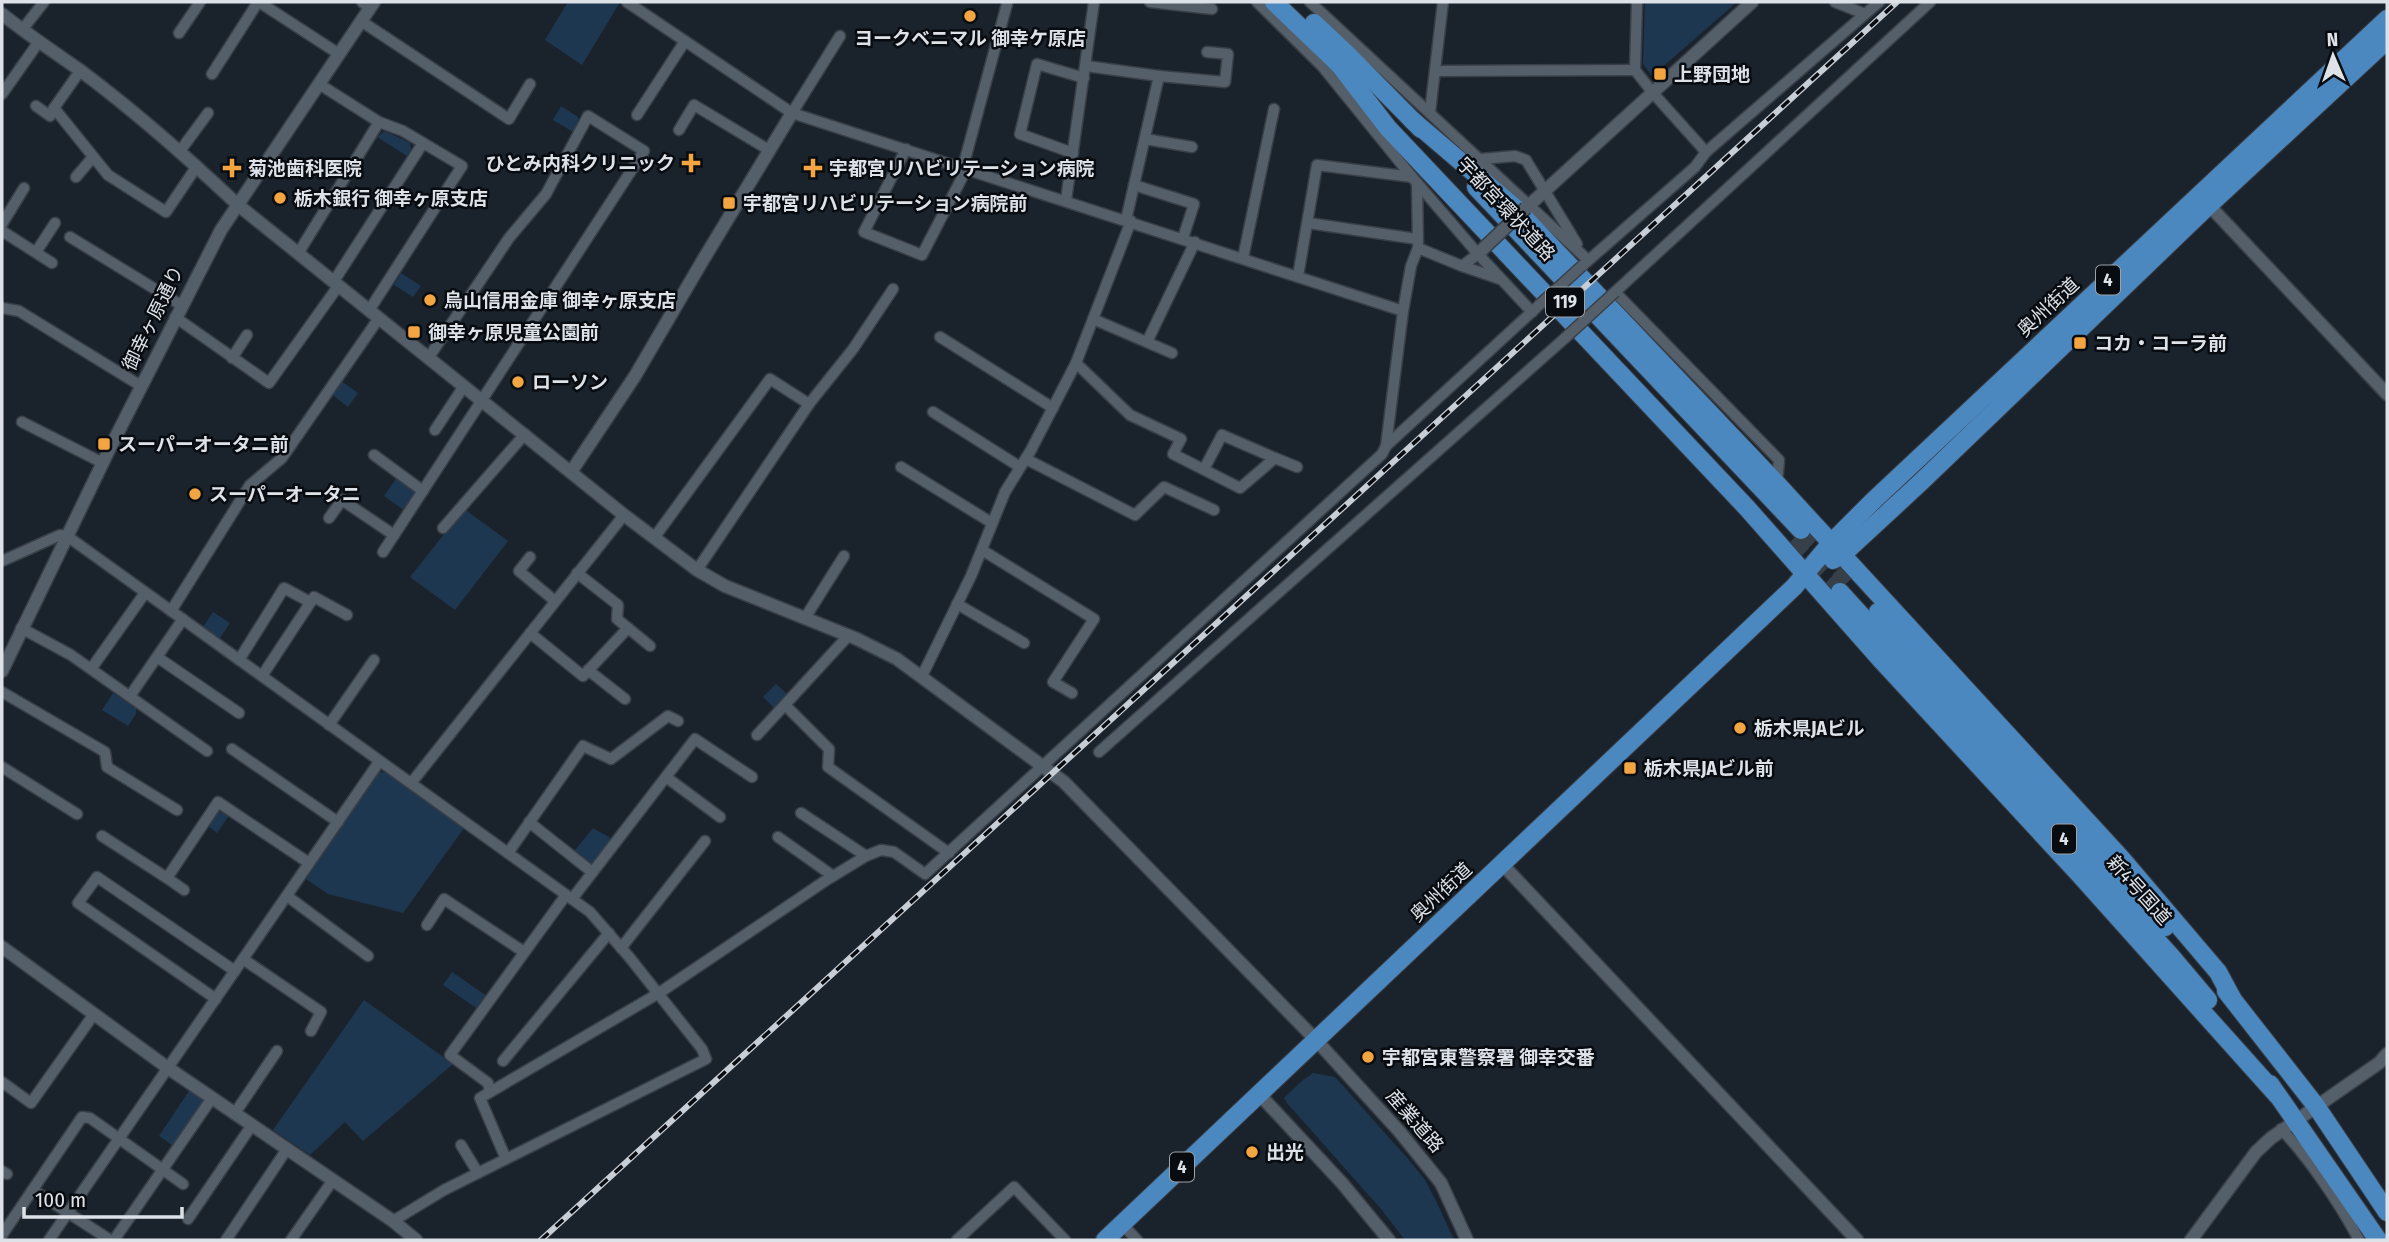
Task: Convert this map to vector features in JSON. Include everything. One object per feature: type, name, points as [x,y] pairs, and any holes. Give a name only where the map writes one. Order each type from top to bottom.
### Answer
[{"type":"highway","name":"宇都宮環状道路","points":[[1274,2],[1338,63],[1796,536],[1412,120],[1347,54],[1290,2]]},
{"type":"highway","name":"奥州街道","points":[[1105,1240],[2204,200],[2387,19]]},
{"type":"highway","name":"奥州街道","points":[[2204,200],[2387,40]]},
{"type":"highway","points":[[1338,63],[1401,143],[1747,508],[2277,1095]]},
{"type":"highway","points":[[1412,120],[1514,207],[1777,484],[2121,858],[2218,972],[2232,998]]},
{"type":"highway","name":"新4号国道","points":[[2378,1240],[2289,1124],[2277,1095],[2236,1034],[2170,955],[1845,586],[2232,998],[2316,1106],[2387,1212]]},
{"type":"street","points":[[22,30],[44,2]]},
{"type":"street","points":[[179,33],[200,2]]},
{"type":"street","points":[[212,74],[258,2],[339,54]]},
{"type":"street","points":[[627,2],[792,113],[1403,311]]},
{"type":"street","points":[[1066,200],[1094,2]]},
{"type":"street","points":[[1150,2],[1212,9]]},
{"type":"street","points":[[1257,2],[1322,66],[1415,180],[1482,250],[1502,280],[1535,309]]},
{"type":"street","points":[[1310,2],[1481,159],[1585,263]]},
{"type":"street","points":[[1430,112],[1443,2]]},
{"type":"street","points":[[1637,2],[1635,70],[1706,152]]},
{"type":"street","points":[[1462,266],[1752,2]]},
{"type":"street","points":[[1835,2],[1865,14]]},
{"type":"street","points":[[1386,446],[1585,263],[1695,167],[1706,152],[1879,2]]},
{"type":"street","points":[[1099,752],[1565,338],[1930,2]]},
{"type":"street","name":"御幸ヶ原通り","points":[[2,671],[178,311],[221,230],[361,21],[369,4]]},
{"type":"street","points":[[906,149],[864,232],[922,255],[965,168],[1007,4]]},
{"type":"street","name":"産業道路","points":[[2,14],[38,43],[80,71],[180,151],[238,205],[654,538],[725,586],[849,635],[897,659],[1064,782],[1316,1040],[1430,1168],[1450,1200],[1467,1240]]},
{"type":"street","points":[[361,21],[509,119],[530,84]]},
{"type":"street","points":[[571,472],[635,376],[840,36]]},
{"type":"street","points":[[637,115],[685,41]]},
{"type":"street","points":[[2,94],[38,43]]},
{"type":"street","points":[[1086,66],[1225,82],[1228,54],[1207,52]]},
{"type":"street","points":[[1073,153],[1020,134],[1037,64],[1084,78]]},
{"type":"street","points":[[1435,71],[1635,70]]},
{"type":"street","points":[[36,106],[50,116],[80,71]]},
{"type":"street","points":[[922,677],[982,550],[1004,492],[1023,463],[1076,363],[1128,220],[1159,76]]},
{"type":"street","points":[[172,611],[250,485],[282,458],[374,314],[461,166],[403,131],[379,122],[319,84]]},
{"type":"street","points":[[678,130],[694,105],[769,150]]},
{"type":"street","points":[[54,108],[108,175],[166,212],[197,166]]},
{"type":"street","points":[[1243,258],[1274,109]]},
{"type":"street","points":[[180,151],[208,113]]},
{"type":"street","points":[[383,552],[644,152],[588,116],[546,194],[509,238],[429,357]]},
{"type":"street","points":[[299,252],[379,122]]},
{"type":"street","points":[[1144,139],[1192,147]]},
{"type":"street","points":[[70,237],[178,311],[232,358],[270,383],[337,283],[424,143]]},
{"type":"street","points":[[76,177],[93,157]]},
{"type":"street","points":[[1481,159],[1521,157],[1530,165],[1585,263]]},
{"type":"street","points":[[1298,276],[1317,165],[1415,180]]},
{"type":"street","points":[[506,1159],[480,1098],[659,993],[866,856],[881,850],[894,852],[925,874],[1382,454],[1386,446],[1403,311],[1418,243],[1415,180]]},
{"type":"street","points":[[1134,185],[1194,204],[1183,238]]},
{"type":"street","points":[[2,224],[24,188]]},
{"type":"street","points":[[2204,200],[2387,394]]},
{"type":"street","points":[[36,252],[55,223]]},
{"type":"street","points":[[1308,223],[1418,243],[1462,266],[1502,280]]},
{"type":"street","points":[[2,231],[52,263]]},
{"type":"street","points":[[1147,342],[1195,242]]},
{"type":"street","points":[[697,569],[809,404],[853,349],[893,289]]},
{"type":"street","points":[[1615,292],[1779,460],[1777,484]]},
{"type":"street","points":[[2,310],[19,312],[141,386]]},
{"type":"street","points":[[1093,319],[1172,353]]},
{"type":"street","points":[[232,358],[247,335]]},
{"type":"street","points":[[940,337],[1053,408]]},
{"type":"street","points":[[1076,363],[1130,415],[1181,439],[1173,454],[1240,488],[1275,458]]},
{"type":"street","points":[[654,538],[770,379],[809,404]]},
{"type":"street","points":[[435,430],[464,387]]},
{"type":"street","points":[[933,412],[1023,463],[1135,515],[1164,487],[1214,510]]},
{"type":"street","points":[[22,422],[103,463]]},
{"type":"street","points":[[443,528],[525,434]]},
{"type":"street","points":[[1204,469],[1222,435],[1297,467]]},
{"type":"street","points":[[374,455],[423,491]]},
{"type":"street","points":[[901,467],[992,523]]},
{"type":"street","points":[[329,518],[342,500],[394,534]]},
{"type":"street","points":[[412,782],[624,514]]},
{"type":"street","points":[[2,561],[60,535],[67,536],[590,912],[659,993],[702,1049],[706,1059],[444,1190],[393,1221]]},
{"type":"street","points":[[982,550],[1094,619],[1053,682],[1072,693]]},
{"type":"street","points":[[805,618],[844,556]]},
{"type":"street","points":[[530,557],[519,571],[555,601]]},
{"type":"street","points":[[577,573],[618,605],[617,619],[650,646]]},
{"type":"street","points":[[239,660],[284,588],[310,602]]},
{"type":"street","points":[[91,669],[145,593]]},
{"type":"street","points":[[262,676],[314,597],[347,615]]},
{"type":"street","points":[[957,604],[1024,643]]},
{"type":"street","points":[[130,696],[183,619]]},
{"type":"street","points":[[21,628],[71,655],[207,751]]},
{"type":"street","points":[[530,633],[583,676],[628,628]]},
{"type":"street","points":[[757,735],[849,635]]},
{"type":"street","points":[[157,657],[239,713]]},
{"type":"street","points":[[329,725],[374,660]]},
{"type":"street","points":[[588,670],[625,699]]},
{"type":"street","points":[[2,692],[105,752],[107,767],[177,810]]},
{"type":"street","points":[[785,705],[828,749],[828,767],[949,853]]},
{"type":"street","points":[[508,853],[583,746],[611,759],[668,716],[678,722]]},
{"type":"street","points":[[490,1092],[488,1083],[450,1055],[524,952],[592,872],[695,739],[752,777]]},
{"type":"street","points":[[232,749],[338,822]]},
{"type":"street","points":[[49,1240],[379,762]]},
{"type":"street","points":[[2,767],[77,814]]},
{"type":"street","points":[[666,777],[720,817]]},
{"type":"street","points":[[167,878],[218,802],[309,863]]},
{"type":"street","points":[[801,813],[866,856]]},
{"type":"street","points":[[529,822],[592,872]]},
{"type":"street","points":[[102,836],[184,890]]},
{"type":"street","points":[[778,837],[832,876]]},
{"type":"street","points":[[621,947],[705,841]]},
{"type":"street","points":[[1502,864],[1857,1240]]},
{"type":"street","points":[[216,999],[78,903],[97,877],[235,971]]},
{"type":"street","points":[[287,896],[368,956]]},
{"type":"street","points":[[427,925],[444,899],[524,952]]},
{"type":"street","points":[[503,1061],[608,933]]},
{"type":"street","points":[[2,947],[168,1068],[393,1221],[416,1240]]},
{"type":"street","points":[[243,959],[321,1012],[310,1031]]},
{"type":"street","points":[[2,1082],[32,1103],[94,1014]]},
{"type":"street","points":[[235,1113],[277,1051]]},
{"type":"street","points":[[2191,1240],[2256,1152],[2289,1124],[2387,1055]]},
{"type":"street","points":[[1259,1094],[1342,1183],[1383,1238]]},
{"type":"street","points":[[33,1190],[112,1240],[212,1098]]},
{"type":"street","points":[[2,1235],[82,1117],[90,1118],[183,1184]]},
{"type":"street","points":[[2289,1124],[2294,1142],[2358,1240]]},
{"type":"street","points":[[188,1219],[252,1125]]},
{"type":"street","points":[[461,1145],[478,1173]]},
{"type":"street","points":[[226,1240],[287,1149]]},
{"type":"street","points":[[291,1240],[332,1180]]},
{"type":"street","points":[[957,1240],[1014,1187],[1065,1240]]},
{"type":"street","points":[[1122,1224],[1137,1240]]},
{"type":"shaded area","points":[[568,2],[620,2],[582,65],[545,40]]},
{"type":"shaded area","points":[[1645,2],[1737,2],[1652,76],[1643,64]]},
{"type":"shaded area","points":[[561,106],[578,117],[579,125],[575,133],[553,120]]},
{"type":"shaded area","points":[[385,131],[410,143],[411,149],[407,156],[377,137]]},
{"type":"shaded area","points":[[401,273],[421,286],[413,297],[394,285]]},
{"type":"shaded area","points":[[341,381],[358,393],[348,407],[334,396],[333,392]]},
{"type":"shaded area","points":[[397,477],[413,488],[415,493],[404,510],[384,496]]},
{"type":"shaded area","points":[[464,509],[508,541],[455,610],[410,577]]},
{"type":"shaded area","points":[[213,612],[230,623],[220,638],[203,627]]},
{"type":"shaded area","points":[[776,684],[786,693],[786,699],[776,710],[763,697]]},
{"type":"shaded area","points":[[113,693],[136,708],[136,714],[128,726],[102,710]]},
{"type":"shaded area","points":[[379,772],[390,773],[464,828],[403,913],[328,894],[306,879]]},
{"type":"shaded area","points":[[225,811],[230,814],[217,833],[208,826],[218,812]]},
{"type":"shaded area","points":[[593,828],[612,839],[590,868],[572,854]]},
{"type":"shaded area","points":[[452,972],[487,996],[479,1010],[443,985]]},
{"type":"shaded area","points":[[364,1000],[453,1064],[363,1141],[345,1122],[310,1155],[273,1130]]},
{"type":"shaded area","points":[[1313,1073],[1335,1077],[1408,1159],[1425,1180],[1454,1240],[1405,1240],[1287,1103],[1284,1098]]},
{"type":"shaded area","points":[[191,1088],[208,1101],[175,1147],[159,1136]]},
{"type":"tunnel","points":[[1801,530],[1850,580]]},
{"type":"tunnel","points":[[1790,542],[1840,592]]},
{"type":"railway","points":[[541,1240],[1897,2]]},
{"type":"place","name":"ヨークベニマル 御幸ケ原店","points":[[970,16]]},
{"type":"place","name":"上野団地","points":[[1660,74]]},
{"type":"place","name":"ひとみ内科クリニック","points":[[691,163]]},
{"type":"place","name":"菊池歯科医院","points":[[232,168]]},
{"type":"place","name":"宇都宮リハビリテーション病院","points":[[813,168]]},
{"type":"place","name":"栃木銀行 御幸ヶ原支店","points":[[280,198]]},
{"type":"place","name":"宇都宮リハビリテーション病院前","points":[[729,203]]},
{"type":"place","name":"烏山信用金庫 御幸ヶ原支店","points":[[430,300]]},
{"type":"place","name":"御幸ヶ原児童公園前","points":[[414,332]]},
{"type":"place","name":"コカ・コーラ前","points":[[2080,343]]},
{"type":"place","name":"ローソン","points":[[518,382]]},
{"type":"place","name":"スーパーオータニ前","points":[[104,444]]},
{"type":"place","name":"スーパーオータニ","points":[[195,494]]},
{"type":"place","name":"栃木県JAビル","points":[[1740,728]]},
{"type":"place","name":"栃木県JAビル前","points":[[1630,768]]},
{"type":"place","name":"宇都宮東警察署 御幸交番","points":[[1368,1057]]},
{"type":"place","name":"出光","points":[[1252,1152]]}]
